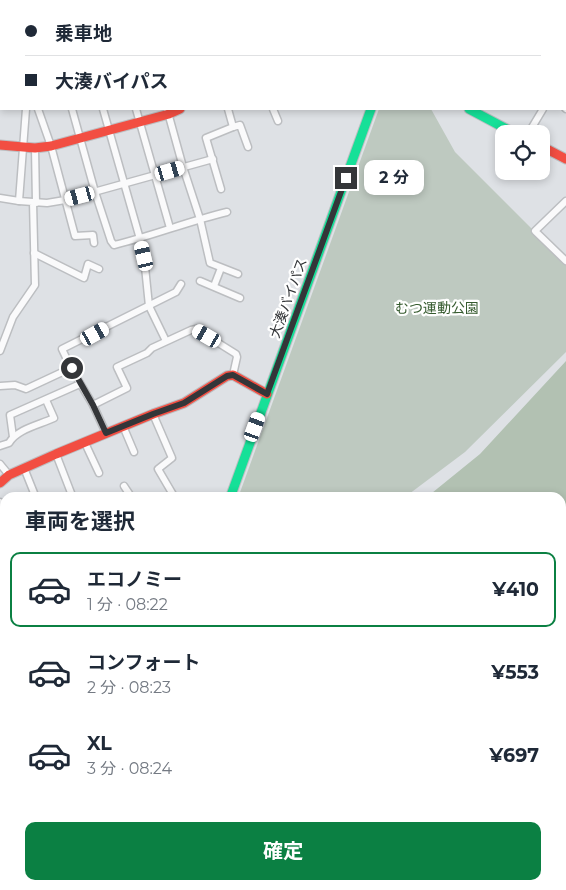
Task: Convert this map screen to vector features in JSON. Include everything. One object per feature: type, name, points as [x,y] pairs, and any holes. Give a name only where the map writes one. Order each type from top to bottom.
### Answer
[{"type":"main road","name":"大湊バイパス","points":[[232,492],[371,110]]},
{"type":"main road","points":[[471,110],[499,125]]},
{"type":"main road","points":[[0,145],[24,148],[51,146],[139,122],[168,111]]},
{"type":"main road","points":[[550,151],[566,159]]},
{"type":"main road","points":[[0,483],[9,474],[106,433],[184,403],[227,376],[233,375],[267,394]]},
{"type":"street","points":[[20,201],[26,110]]},
{"type":"street","points":[[38,110],[51,146],[75,236],[92,235],[94,243]]},
{"type":"street","points":[[72,110],[95,192],[114,245],[200,218],[226,212]]},
{"type":"street","points":[[103,110],[140,238],[144,256],[149,306],[166,341]]},
{"type":"street","points":[[136,110],[170,228]]},
{"type":"street","points":[[228,110],[233,127]]},
{"type":"street","points":[[273,110],[278,121]]},
{"type":"street","points":[[533,125],[542,110]]},
{"type":"street","points":[[168,111],[183,167],[200,218],[210,263],[238,274]]},
{"type":"street","points":[[221,190],[206,138],[240,125],[248,147]]},
{"type":"street","points":[[0,351],[13,317],[34,285],[35,148]]},
{"type":"street","points":[[0,198],[35,202],[65,200],[212,159]]},
{"type":"street","points":[[566,201],[535,230],[566,261]]},
{"type":"street","points":[[34,253],[84,278],[88,264],[99,269]]},
{"type":"street","points":[[214,286],[221,268]]},
{"type":"street","points":[[200,280],[240,298]]},
{"type":"street","points":[[106,433],[62,349],[176,292],[181,284]]},
{"type":"street","points":[[93,405],[127,388],[117,367],[190,330],[196,330],[236,354],[233,375]]},
{"type":"street","points":[[0,386],[15,385],[26,389],[72,368]]},
{"type":"street","points":[[13,437],[10,415],[80,384]]},
{"type":"street","points":[[0,446],[9,443],[13,437],[54,418],[46,400]]},
{"type":"street","points":[[153,414],[172,458],[158,469],[171,492]]},
{"type":"street","points":[[124,426],[134,452]]},
{"type":"street","points":[[85,443],[99,473]]},
{"type":"street","points":[[56,454],[71,492]]},
{"type":"street","points":[[0,464],[9,474]]},
{"type":"street","points":[[24,468],[34,492]]},
{"type":"street","points":[[124,486],[128,492]]},
{"type":"green space","name":"むつ運動公園","points":[[379,110],[432,110],[455,152],[566,263],[566,352],[465,452],[412,492],[240,492]]},
{"type":"green space","points":[[566,361],[566,492],[433,492],[480,454]]},
{"type":"traffic: fast","points":[[232,492],[371,110]]},
{"type":"traffic: fast","points":[[471,110],[499,125]]},
{"type":"traffic: jam","points":[[0,145],[35,148],[51,146],[178,110]]},
{"type":"traffic: jam","points":[[550,151],[566,159]]},
{"type":"traffic: jam","points":[[0,483],[9,475],[56,454],[184,403],[227,376],[233,375],[267,394]]},
{"type":"route","points":[[72,368],[106,433],[184,403],[227,376],[233,375],[267,394],[346,178]]}]
